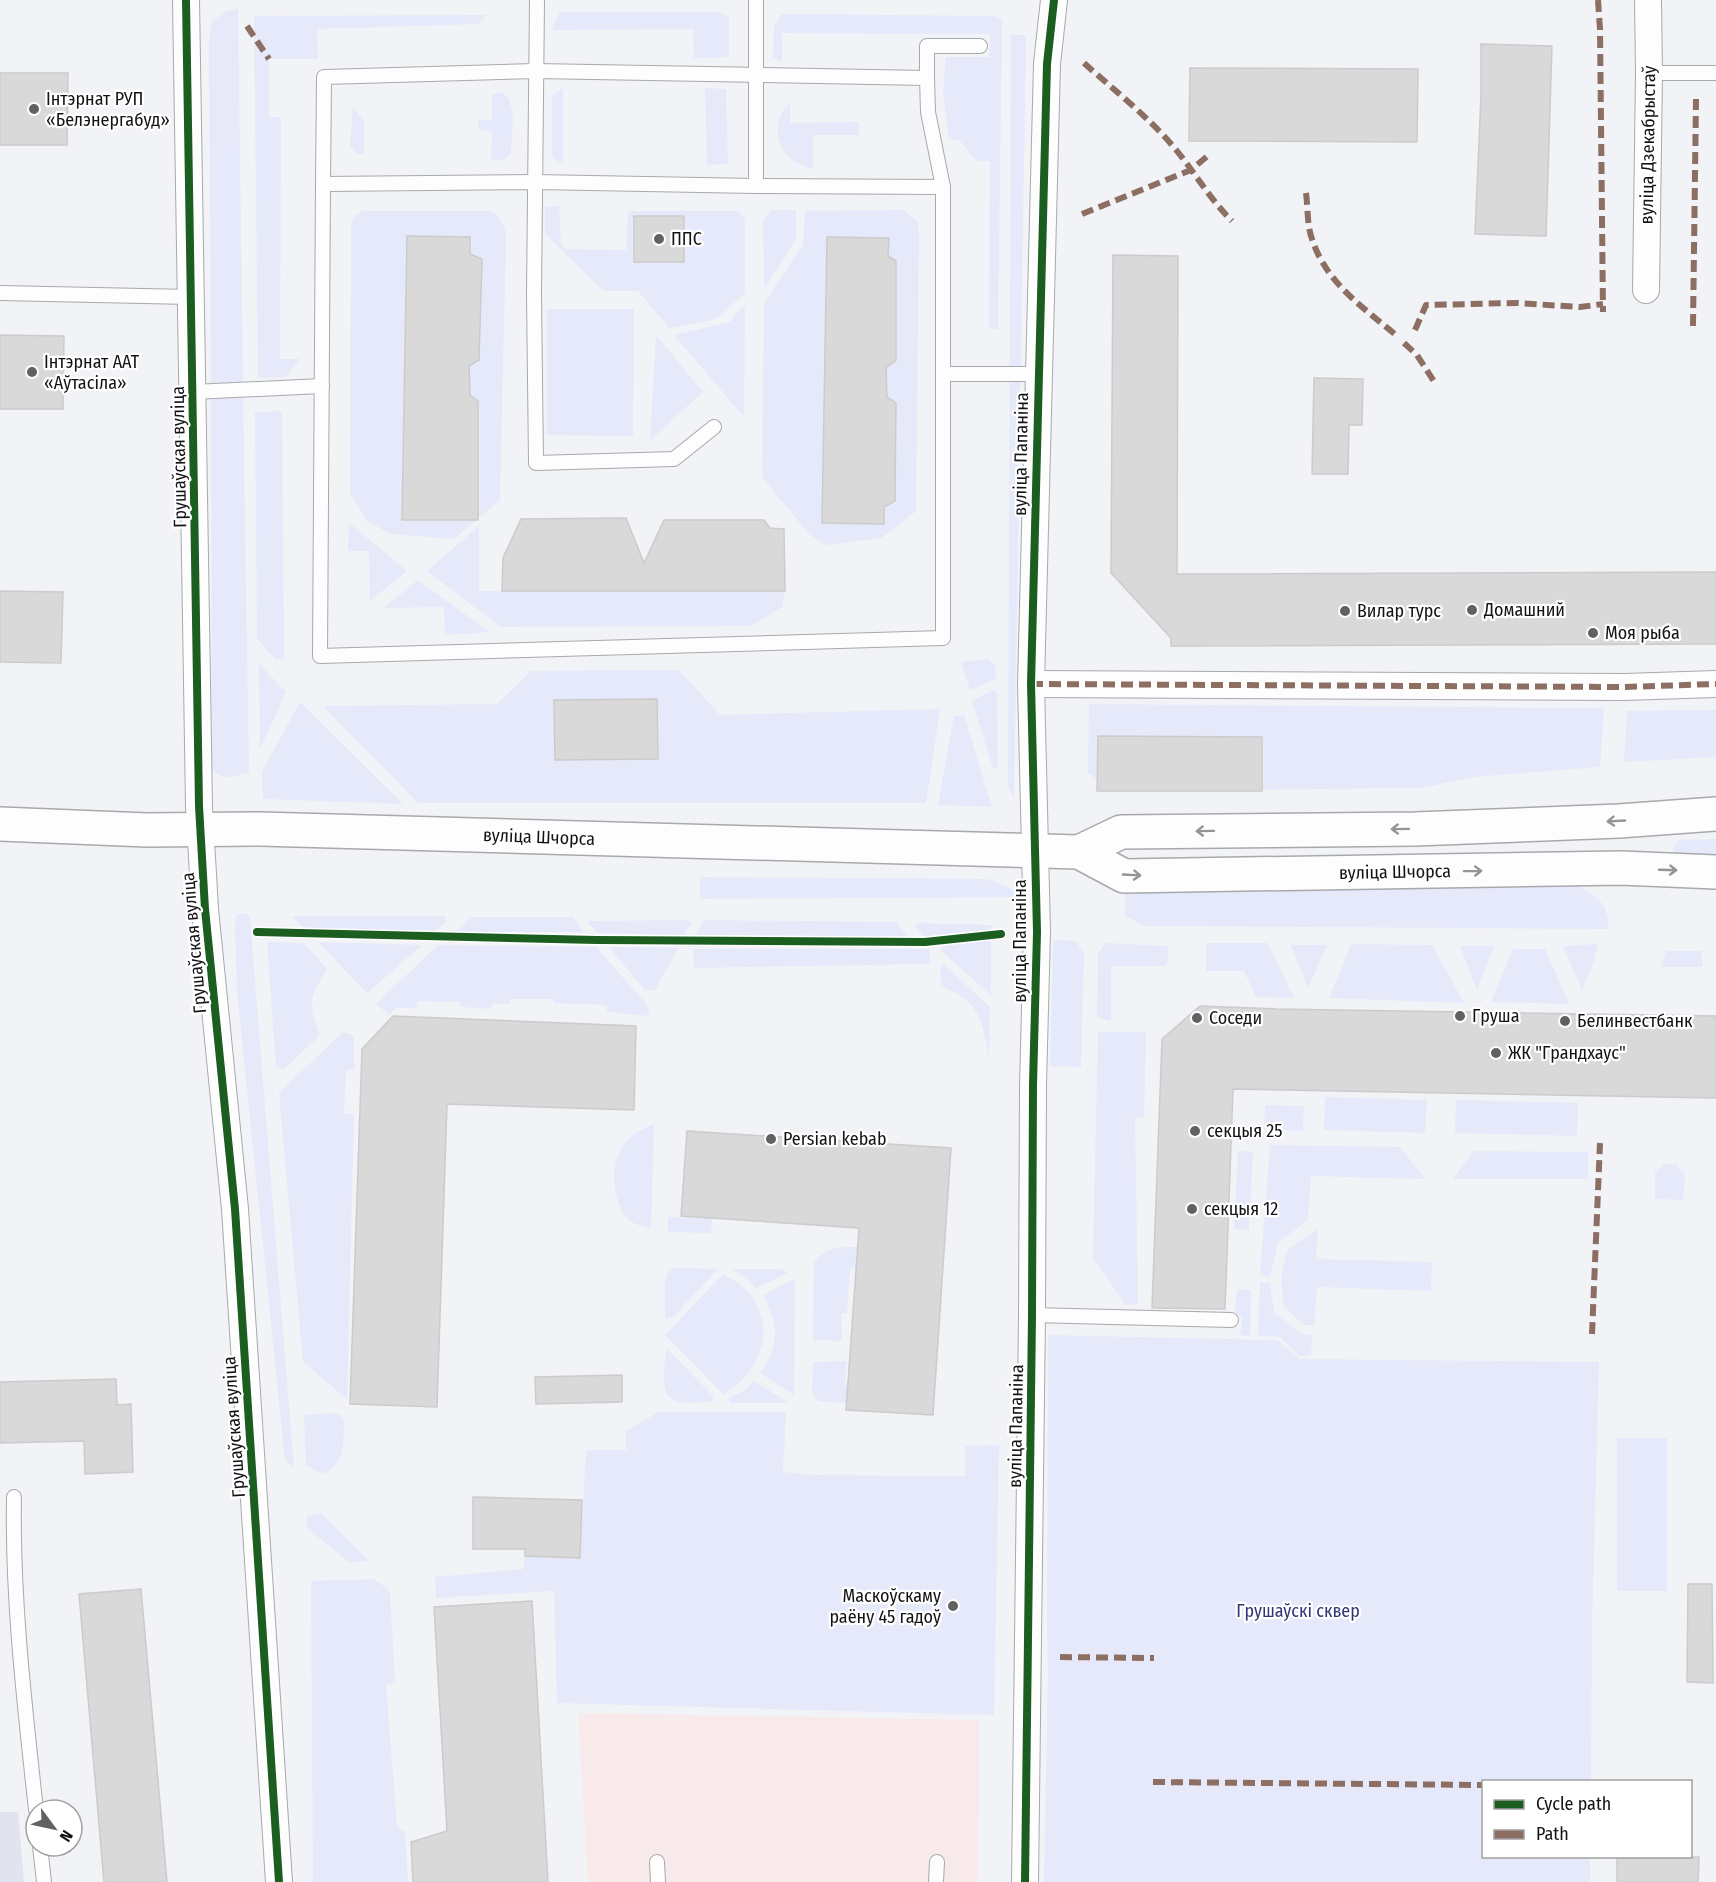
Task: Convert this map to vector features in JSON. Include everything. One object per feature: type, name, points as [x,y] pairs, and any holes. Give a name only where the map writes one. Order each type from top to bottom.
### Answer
[{"type":"main road","name":"вуліца Шчорса","points":[[1078,852],[1121,832],[1415,829],[1619,821],[1716,814]]},
{"type":"main road","name":"вуліца Шчорса","points":[[0,824],[147,830],[295,830],[1078,852],[1124,876],[1621,868],[1716,872]]},
{"type":"street","name":"Грушаўская вуліца","points":[[186,0],[199,806],[204,909],[235,1209],[279,1882]]},
{"type":"street","name":"вуліца Папаніна","points":[[1025,1882],[1036,932],[1031,684],[1047,64],[1054,0]]},
{"type":"street","name":"вуліца Дзекабрыстаў","points":[[1646,290],[1648,0]]},
{"type":"street","points":[[1031,684],[1600,687],[1716,684]]},
{"type":"lane","points":[[537,0],[534,294],[536,463],[674,459],[714,427]]},
{"type":"lane","points":[[756,0],[756,186]]},
{"type":"lane","points":[[927,78],[535,71],[324,77],[320,656],[943,638],[943,187],[928,112],[927,46],[980,46]]},
{"type":"lane","points":[[1649,73],[1716,73]]},
{"type":"lane","points":[[323,184],[535,182],[943,187]]},
{"type":"lane","points":[[0,293],[191,297]]},
{"type":"lane","points":[[943,374],[1038,374]]},
{"type":"lane","points":[[193,392],[322,386]]},
{"type":"lane","points":[[1032,1315],[1231,1320]]},
{"type":"lane","points":[[14,1497],[14,1533],[25,1703],[35,1798]]},
{"type":"lane","points":[[41,1858],[44,1882]]},
{"type":"lane","points":[[657,1862],[658,1882]]},
{"type":"lane","points":[[936,1882],[937,1863]]},
{"type":"shaded area","points":[[578,1713],[979,1720],[978,1882],[588,1882]]},
{"type":"shaded area","points":[[0,1812],[18,1812],[24,1882],[0,1882]]},
{"type":"green space","points":[[238,8],[243,384],[211,385],[209,40],[212,22],[224,12]]},
{"type":"green space","points":[[560,12],[720,12],[729,18],[729,57],[694,58],[693,29],[551,30]]},
{"type":"green space","points":[[782,14],[993,16],[1002,19],[998,329],[989,329],[990,161],[977,161],[960,141],[949,139],[943,92],[946,57],[989,57],[990,34],[782,33],[782,62],[773,57],[774,26]]},
{"type":"green space","points":[[486,15],[478,24],[317,29],[318,59],[269,59],[269,117],[281,117],[280,359],[300,359],[285,377],[258,378],[254,16]]},
{"type":"green space","points":[[1011,35],[1026,35],[1014,799],[1008,785]]},
{"type":"green space","points":[[563,88],[563,163],[558,163],[552,155],[552,96]]},
{"type":"green space","points":[[705,88],[726,89],[728,164],[707,165]]},
{"type":"green space","points":[[501,92],[509,98],[513,117],[511,153],[502,161],[491,159],[492,131],[479,130],[478,120],[492,120],[492,94]]},
{"type":"green space","points":[[790,103],[790,123],[859,122],[859,135],[813,135],[813,169],[802,165],[792,160],[785,152],[778,133],[782,112]]},
{"type":"green space","points":[[353,106],[364,122],[364,155],[356,153],[350,146]]},
{"type":"green space","points":[[559,206],[561,244],[565,249],[626,250],[628,211],[738,211],[745,220],[745,293],[716,319],[669,328],[638,291],[604,291],[545,234],[545,207]]},
{"type":"green space","points":[[772,210],[796,210],[796,239],[766,286],[764,284],[763,220]]},
{"type":"green space","points":[[903,210],[918,222],[919,238],[916,511],[881,538],[825,545],[809,534],[762,477],[764,304],[803,245],[805,211]]},
{"type":"green space","points":[[362,211],[490,211],[499,218],[504,227],[506,236],[500,500],[454,539],[390,534],[366,520],[350,493],[351,222]]},
{"type":"green space","points":[[745,306],[744,417],[674,335],[730,322]]},
{"type":"green space","points":[[547,309],[634,309],[633,436],[547,435]]},
{"type":"green space","points":[[656,335],[703,392],[650,440]]},
{"type":"green space","points":[[243,394],[249,773],[225,778],[212,771],[211,396]]},
{"type":"green space","points":[[282,411],[284,659],[275,659],[257,638],[255,412]]},
{"type":"green space","points":[[349,523],[407,571],[370,601],[369,551],[348,551]]},
{"type":"green space","points":[[479,526],[479,591],[785,591],[782,607],[751,626],[501,627],[427,571]]},
{"type":"green space","points":[[418,580],[489,632],[445,635],[444,607],[384,608]]},
{"type":"green space","points":[[988,659],[995,665],[997,678],[970,690],[961,662]]},
{"type":"green space","points":[[259,664],[286,692],[260,749]]},
{"type":"green space","points":[[679,670],[720,715],[940,709],[926,803],[418,803],[323,706],[497,704],[531,671]]},
{"type":"green space","points":[[994,690],[997,693],[998,768],[993,768],[972,701]]},
{"type":"green space","points":[[300,702],[403,804],[263,799],[262,772]]},
{"type":"green space","points":[[1089,704],[1604,708],[1600,767],[1473,777],[1421,788],[1097,791],[1097,779],[1088,773]]},
{"type":"green space","points":[[1716,710],[1716,757],[1624,762],[1627,711]]},
{"type":"green space","points":[[964,715],[992,807],[938,805],[954,716]]},
{"type":"green space","points":[[1716,839],[1716,859],[1676,858],[1673,848],[1679,840]]},
{"type":"green space","points":[[700,877],[986,879],[1009,887],[1020,897],[700,899]]},
{"type":"green space","points":[[1577,885],[1596,897],[1604,907],[1607,913],[1608,929],[1143,926],[1125,915],[1125,891]]},
{"type":"green space","points":[[240,913],[247,914],[250,918],[294,1469],[286,1460],[284,1451],[237,991],[235,928],[236,916]]},
{"type":"green space","points":[[292,916],[445,916],[445,923],[435,931],[305,929]]},
{"type":"green space","points":[[471,917],[573,917],[584,932],[455,932]]},
{"type":"green space","points":[[688,920],[691,924],[684,935],[597,933],[587,921]]},
{"type":"green space","points":[[704,920],[896,922],[909,937],[695,935]]},
{"type":"green space","points":[[917,923],[993,925],[989,930],[924,937],[915,927]]},
{"type":"green space","points":[[991,940],[991,995],[940,950],[945,944]]},
{"type":"green space","points":[[1053,940],[1075,941],[1084,952],[1081,1067],[1050,1066]]},
{"type":"green space","points":[[267,942],[304,943],[327,969],[312,1000],[313,1015],[320,1035],[284,1069],[276,1067]]},
{"type":"green space","points":[[318,942],[422,945],[367,993]]},
{"type":"green space","points":[[1106,943],[1168,946],[1166,966],[1111,966],[1111,1021],[1097,1017],[1098,953]]},
{"type":"green space","points":[[1206,943],[1268,943],[1294,998],[1256,997],[1244,971],[1206,971]]},
{"type":"green space","points":[[1351,944],[1432,945],[1464,1003],[1329,998]]},
{"type":"green space","points":[[1598,944],[1593,964],[1582,990],[1563,946]]},
{"type":"green space","points":[[438,945],[596,947],[648,1006],[649,1016],[607,1012],[607,1005],[554,1003],[553,999],[510,999],[509,1004],[492,1004],[491,1009],[461,1007],[460,1002],[417,1001],[416,1008],[395,1008],[390,1015],[376,1004]]},
{"type":"green space","points":[[1291,945],[1327,945],[1308,988]]},
{"type":"green space","points":[[1460,946],[1494,946],[1477,990]]},
{"type":"green space","points":[[609,947],[678,948],[655,990],[645,990]]},
{"type":"green space","points":[[693,949],[929,949],[931,964],[694,968]]},
{"type":"green space","points":[[1513,949],[1545,949],[1569,1004],[1491,1002]]},
{"type":"green space","points":[[1666,951],[1701,951],[1703,967],[1661,967]]},
{"type":"green space","points":[[943,964],[990,1007],[989,1057],[982,1024],[974,1009],[962,997],[942,985],[940,970]]},
{"type":"green space","points":[[1098,1032],[1146,1032],[1144,1117],[1135,1118],[1138,1304],[1126,1305],[1093,1258]]},
{"type":"green space","points":[[342,1033],[349,1033],[354,1038],[354,1070],[346,1070],[344,1113],[354,1115],[347,1399],[303,1362],[279,1093]]},
{"type":"green space","points":[[1325,1097],[1427,1100],[1425,1133],[1324,1130]]},
{"type":"green space","points":[[1456,1100],[1578,1103],[1577,1136],[1455,1133]]},
{"type":"green space","points":[[1265,1105],[1304,1106],[1303,1131],[1264,1129]]},
{"type":"green space","points":[[654,1124],[651,1228],[634,1223],[624,1214],[617,1199],[614,1173],[617,1158],[627,1141],[642,1129]]},
{"type":"green space","points":[[1270,1145],[1400,1147],[1425,1179],[1311,1176],[1308,1220],[1278,1243],[1270,1277],[1260,1275]]},
{"type":"green space","points":[[1238,1151],[1253,1152],[1249,1230],[1234,1229]]},
{"type":"green space","points":[[1474,1151],[1588,1152],[1588,1179],[1453,1179]]},
{"type":"green space","points":[[1664,1164],[1676,1164],[1685,1175],[1683,1200],[1655,1199],[1655,1173]]},
{"type":"green space","points":[[668,1217],[712,1218],[711,1233],[668,1232]]},
{"type":"green space","points":[[1318,1229],[1316,1259],[1432,1262],[1431,1291],[1317,1287],[1314,1325],[1304,1325],[1284,1307],[1281,1279],[1287,1250]]},
{"type":"green space","points":[[857,1247],[856,1268],[850,1269],[847,1313],[841,1314],[842,1341],[813,1340],[814,1263],[823,1254],[833,1249]]},
{"type":"green space","points":[[676,1268],[718,1269],[673,1317],[665,1319],[665,1281],[668,1272]]},
{"type":"green space","points":[[732,1269],[781,1269],[788,1273],[756,1288]]},
{"type":"green space","points":[[723,1274],[743,1287],[754,1301],[761,1316],[763,1331],[762,1346],[757,1360],[737,1385],[723,1394],[665,1335]]},
{"type":"green space","points":[[795,1279],[794,1395],[760,1373],[771,1353],[775,1335],[772,1316],[763,1295]]},
{"type":"green space","points":[[1260,1282],[1270,1283],[1274,1312],[1301,1334],[1312,1335],[1311,1355],[1300,1356],[1280,1337],[1258,1336]]},
{"type":"green space","points":[[1237,1289],[1251,1290],[1250,1336],[1240,1335],[1242,1319],[1235,1311]]},
{"type":"green space","name":"Грушаўскі сквер","points":[[1048,1335],[1277,1340],[1300,1359],[1599,1362],[1592,1625],[1591,1780],[1482,1780],[1482,1858],[1590,1858],[1590,1882],[1044,1882]]},
{"type":"green space","points":[[666,1348],[713,1396],[712,1402],[685,1402],[671,1398],[667,1393],[664,1378]]},
{"type":"green space","points":[[846,1361],[847,1403],[819,1401],[812,1393],[813,1362]]},
{"type":"green space","points":[[754,1381],[789,1403],[730,1403],[729,1398],[744,1391]]},
{"type":"green space","points":[[659,1412],[786,1412],[783,1472],[813,1475],[965,1476],[965,1446],[999,1445],[994,1715],[557,1703],[554,1591],[436,1598],[435,1577],[523,1569],[525,1556],[580,1558],[586,1450],[626,1450],[626,1431]]},
{"type":"green space","points":[[338,1413],[344,1419],[341,1456],[333,1468],[326,1473],[317,1472],[306,1464],[304,1415]]},
{"type":"green space","points":[[1617,1438],[1667,1438],[1667,1591],[1617,1591]]},
{"type":"green space","points":[[321,1513],[368,1560],[350,1563],[307,1528],[307,1516]]},
{"type":"green space","points":[[373,1579],[390,1593],[395,1682],[386,1685],[397,1826],[405,1832],[408,1882],[313,1882],[311,1581]]},
{"type":"building","points":[[1481,44],[1552,46],[1546,236],[1475,234]]},
{"type":"building","points":[[1190,68],[1418,69],[1417,142],[1189,141]]},
{"type":"building","name":"Інтэрнат РУП «Белэнергабуд»","points":[[0,73],[68,73],[67,145],[0,145]]},
{"type":"building","name":"ППС","points":[[634,216],[684,216],[684,262],[634,262]]},
{"type":"building","points":[[407,236],[470,237],[470,254],[482,259],[479,360],[469,366],[470,395],[478,401],[478,520],[402,520]]},
{"type":"building","points":[[827,237],[889,238],[888,256],[896,261],[896,360],[886,368],[887,397],[896,403],[895,501],[884,507],[884,524],[822,523]]},
{"type":"building","points":[[1113,255],[1178,256],[1177,574],[1716,572],[1716,644],[1171,646],[1171,638],[1111,573]]},
{"type":"building","name":"Інтэрнат ААТ «Аўтасіла»","points":[[0,335],[64,336],[63,409],[0,409]]},
{"type":"building","points":[[1314,378],[1363,379],[1362,425],[1349,425],[1348,474],[1312,474]]},
{"type":"building","points":[[626,518],[644,563],[664,520],[764,520],[770,528],[784,529],[785,591],[502,591],[503,558],[521,519]]},
{"type":"building","points":[[0,591],[63,592],[61,663],[0,662]]},
{"type":"building","points":[[657,699],[658,759],[555,760],[554,700]]},
{"type":"building","points":[[1098,736],[1262,737],[1262,791],[1097,791]]},
{"type":"building","points":[[1200,1006],[1716,1016],[1716,1098],[1233,1089],[1225,1309],[1152,1308],[1162,1039]]},
{"type":"building","points":[[393,1016],[636,1026],[634,1110],[447,1104],[437,1407],[350,1404],[362,1049]]},
{"type":"building","points":[[687,1131],[951,1148],[933,1415],[846,1410],[859,1228],[681,1216]]},
{"type":"building","points":[[622,1375],[622,1402],[536,1404],[535,1377]]},
{"type":"building","points":[[116,1379],[117,1405],[131,1404],[133,1472],[85,1474],[84,1441],[0,1443],[0,1382]]},
{"type":"building","points":[[473,1497],[582,1500],[580,1558],[525,1556],[525,1549],[473,1549]]},
{"type":"building","points":[[1688,1584],[1712,1584],[1713,1683],[1687,1682]]},
{"type":"building","points":[[141,1589],[167,1882],[104,1882],[79,1594]]},
{"type":"building","points":[[532,1601],[548,1882],[413,1882],[411,1842],[447,1831],[434,1607]]},
{"type":"building","points":[[1699,1857],[1698,1882],[1617,1882],[1617,1858]]},
{"type":"marked path","points":[[1598,0],[1603,312]]},
{"type":"marked path","points":[[247,26],[269,59]]},
{"type":"marked path","points":[[1084,63],[1159,131],[1232,221]]},
{"type":"marked path","points":[[1693,326],[1696,99]]},
{"type":"marked path","points":[[1082,214],[1191,170],[1211,153]]},
{"type":"marked path","points":[[1306,193],[1310,234],[1318,255],[1347,294],[1397,336]]},
{"type":"marked path","points":[[1415,330],[1426,305],[1517,303],[1580,307],[1603,304]]},
{"type":"marked path","points":[[1404,343],[1417,355],[1435,383]]},
{"type":"marked path","points":[[1031,684],[1624,687],[1716,684]]},
{"type":"marked path","points":[[1592,1334],[1600,1143]]},
{"type":"marked path","points":[[1060,1657],[1154,1658]]},
{"type":"marked path","points":[[1153,1782],[1482,1785]]},
{"type":"cycle path","points":[[186,0],[199,806],[205,909],[235,1209],[279,1882]]},
{"type":"cycle path","points":[[1025,1882],[1033,1085],[1037,932],[1031,684],[1047,64],[1054,0]]},
{"type":"cycle path","points":[[257,932],[597,940],[925,942],[1001,934]]},
{"type":"place","name":"Інтэрнат РУП «Белэнергабуд»","points":[[34,109]]},
{"type":"place","name":"ППС","points":[[659,239]]},
{"type":"place","name":"Інтэрнат ААТ «Аўтасіла»","points":[[32,372]]},
{"type":"place","name":"Домашний","points":[[1472,610]]},
{"type":"place","name":"Вилар турс","points":[[1345,611]]},
{"type":"place","name":"Моя рыба","points":[[1593,633]]},
{"type":"place","name":"Груша","points":[[1460,1016]]},
{"type":"place","name":"Соседи","points":[[1197,1018]]},
{"type":"place","name":"Белинвестбанк","points":[[1565,1021]]},
{"type":"place","name":"ЖК \"Грандхаус\"","points":[[1496,1053]]},
{"type":"place","name":"секцыя 25","points":[[1195,1131]]},
{"type":"place","name":"Persian kebab","points":[[771,1139]]},
{"type":"place","name":"секцыя 12","points":[[1192,1209]]},
{"type":"place","name":"Маскоўскаму раёну 45 гадоў","points":[[953,1606]]}]
